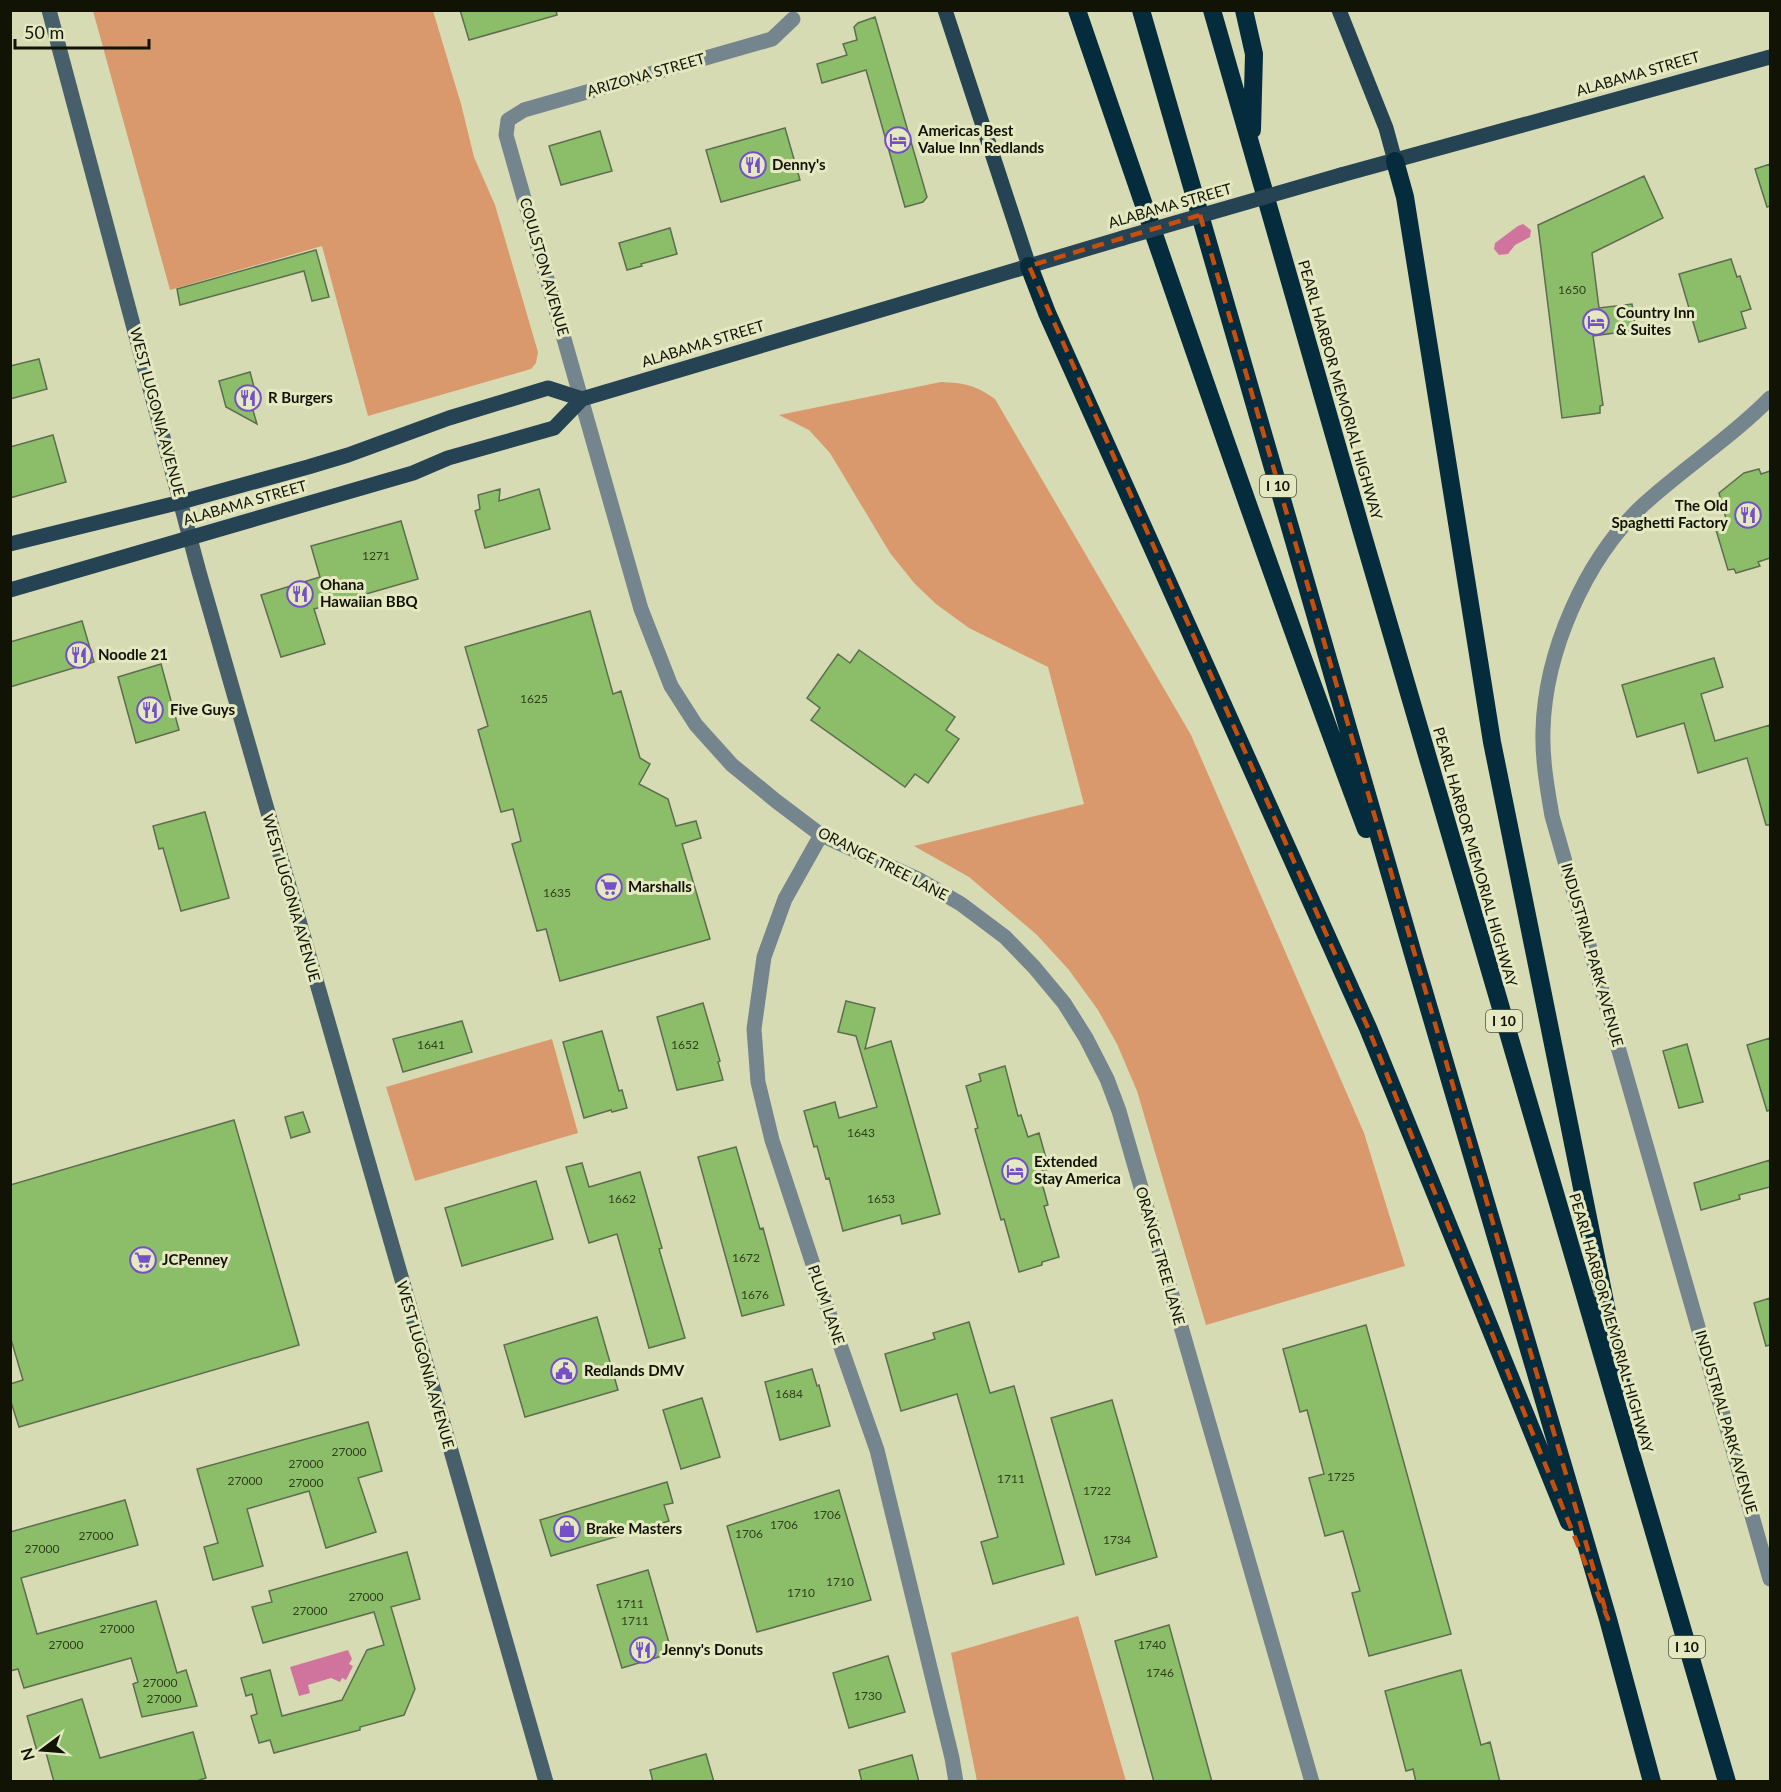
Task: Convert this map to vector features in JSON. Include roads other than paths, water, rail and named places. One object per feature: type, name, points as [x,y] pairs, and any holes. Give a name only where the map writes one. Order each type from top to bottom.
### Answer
[{"type":"highway","points":[[1077,10],[1328,729],[1415,961]]},
{"type":"highway","name":"I 10","points":[[1141,10],[1415,961],[1608,1619],[1652,1782]]},
{"type":"highway","name":"PEARL HARBOR MEMORIAL HIGHWAY","points":[[1212,10],[1727,1782]]},
{"type":"highway","points":[[1244,10],[1254,54],[1252,150]]},
{"type":"highway","points":[[1395,161],[1405,196],[1492,742],[1648,1513]]},
{"type":"highway","points":[[1029,266],[1047,313],[1368,1028],[1608,1619]]},
{"type":"main road","points":[[945,10],[1029,266]]},
{"type":"main road","points":[[1339,10],[1386,128],[1395,161]]},
{"type":"main road","name":"ALABAMA STREET","points":[[10,590],[413,473],[448,458],[554,428],[582,399],[1341,175],[1770,57]]},
{"type":"main road","name":"ALABAMA STREET","points":[[10,544],[181,502],[348,455],[449,418],[548,388],[582,399]]},
{"type":"street","name":"WEST LUGONIA AVENUE","points":[[49,10],[190,538],[546,1782]]},
{"type":"street","name":"ARIZONA STREET","points":[[506,135],[508,120],[524,110],[772,39],[793,19]]},
{"type":"street","name":"COULSTON AVENUE","points":[[506,135],[582,399]]},
{"type":"street","name":"INDUSTRIAL PARK AVENUE","points":[[1770,398],[1642,507],[1603,552],[1580,591],[1558,648],[1548,684],[1542,729],[1545,773],[1552,816],[1770,1579]]},
{"type":"street","name":"ORANGE TREE LANE","points":[[582,399],[641,609],[671,686],[696,725],[732,765],[821,835],[918,879],[961,904],[996,930],[1042,976],[1064,1003],[1086,1038],[1107,1079],[1119,1111],[1312,1782]]},
{"type":"street","name":"PLUM LANE","points":[[821,835],[785,899],[764,957],[754,1029],[758,1082],[772,1140],[877,1450],[956,1782]]},
{"type":"place","name":"Americas Best Value Inn Redlands","points":[[898,140]]},
{"type":"place","name":"Denny's","points":[[753,165]]},
{"type":"place","name":"Country Inn & Suites","points":[[1596,322]]},
{"type":"place","name":"R Burgers","points":[[248,398]]},
{"type":"place","name":"The Old Spaghetti Factory","points":[[1748,515]]},
{"type":"place","name":"Ohana Hawaiian BBQ","points":[[300,594]]},
{"type":"place","name":"Noodle 21","points":[[79,655]]},
{"type":"place","name":"Five Guys","points":[[150,710]]},
{"type":"place","name":"Marshalls","points":[[609,887]]},
{"type":"place","name":"Extended Stay America","points":[[1015,1171]]},
{"type":"place","name":"JCPenney","points":[[143,1260]]},
{"type":"place","name":"Redlands DMV","points":[[564,1371]]},
{"type":"place","name":"Brake Masters","points":[[567,1529]]},
{"type":"place","name":"Jenny's Donuts","points":[[643,1650]]}]
